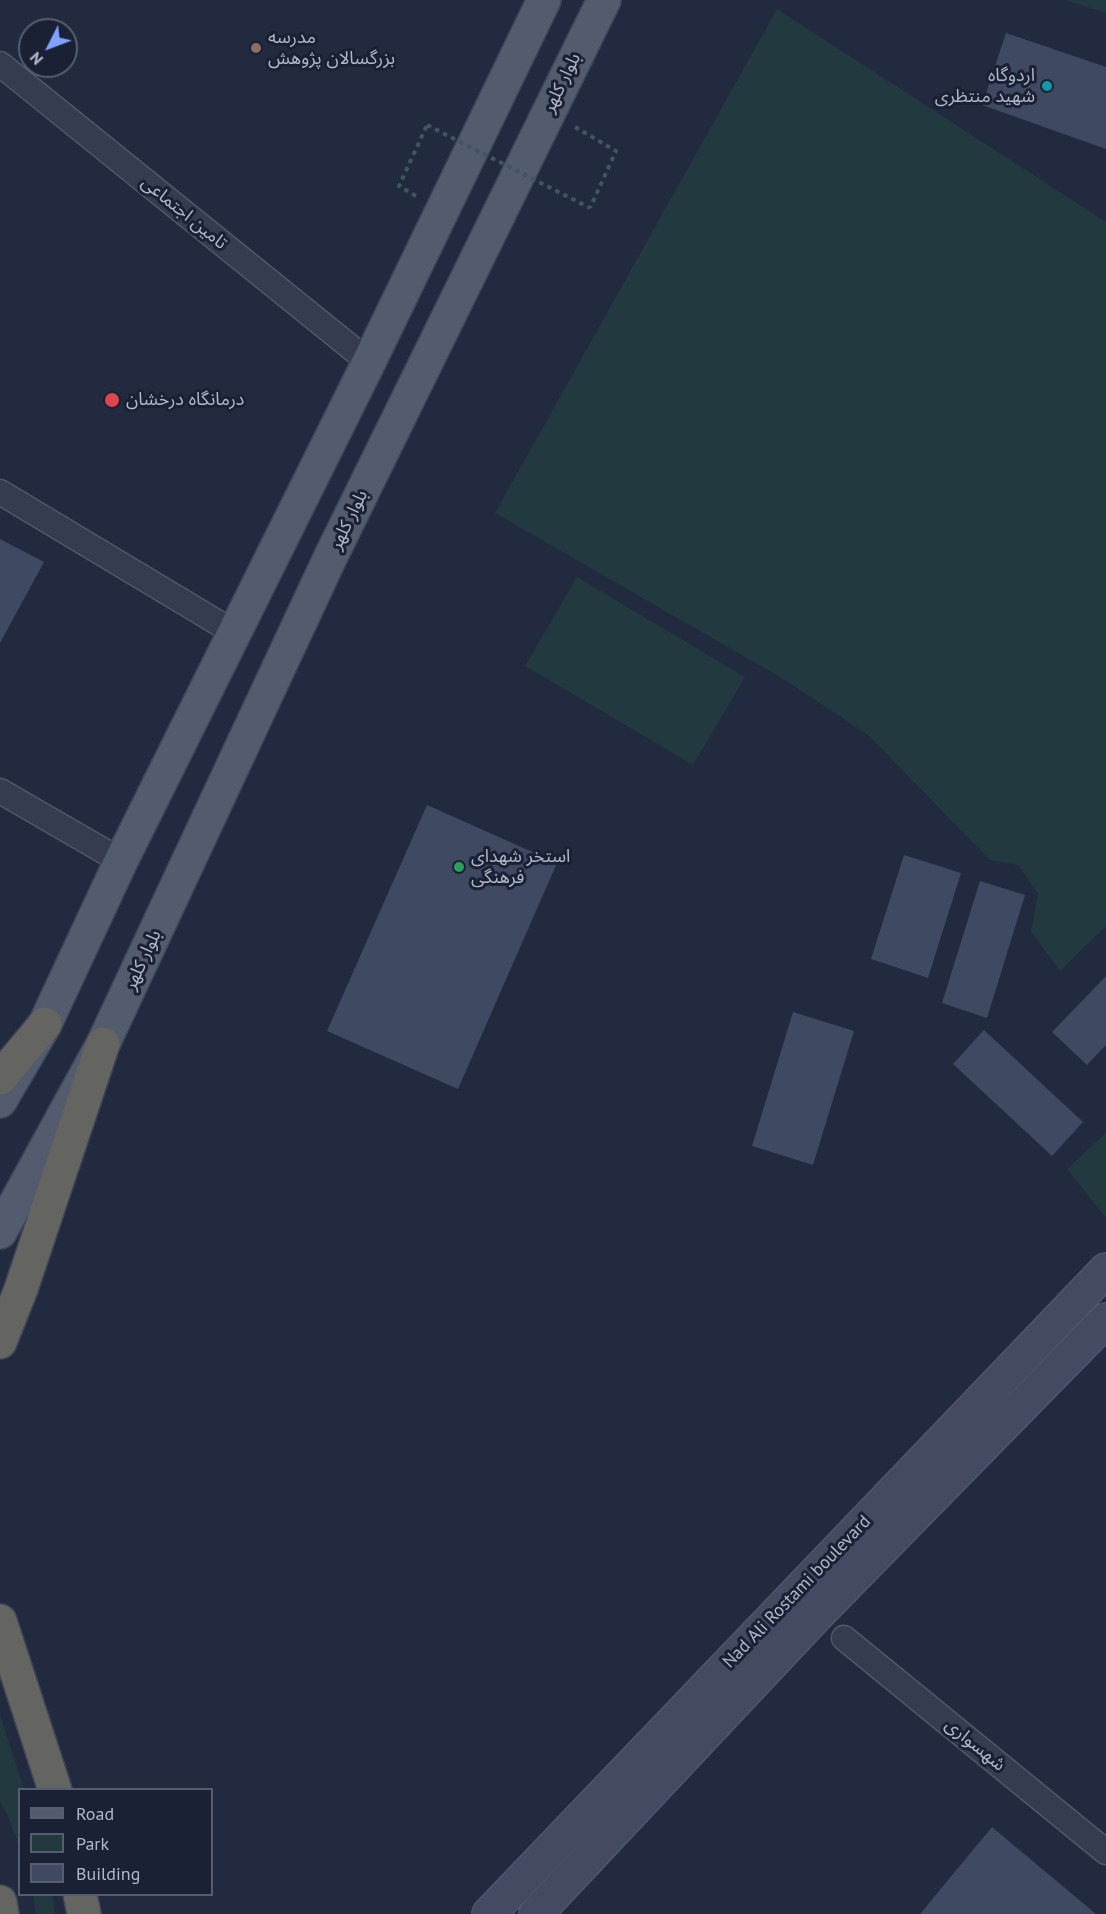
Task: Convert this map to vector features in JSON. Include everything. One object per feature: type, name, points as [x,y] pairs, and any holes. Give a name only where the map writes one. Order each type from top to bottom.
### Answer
[{"type":"highway","points":[[0,1078],[45,1024]]},
{"type":"highway","points":[[0,1342],[21,1288],[103,1044]]},
{"type":"highway","points":[[0,1621],[54,1788]]},
{"type":"highway","points":[[80,1896],[84,1914]]},
{"type":"highway","points":[[0,1902],[2,1914]]},
{"type":"main road","points":[[0,1101],[45,1024],[122,861],[369,362],[544,0]]},
{"type":"main road","name":"بلوار کلهر","points":[[0,1232],[103,1044],[330,558],[604,0]]},
{"type":"main road","name":"Nad Ali Rostami boulevard","points":[[489,1914],[1106,1270]]},
{"type":"main road","name":"Nad Ali Rostami boulevard","points":[[536,1914],[818,1614],[1106,1320]]},
{"type":"street","name":"تامین اجتماعی","points":[[0,64],[369,362]]},
{"type":"street","points":[[0,492],[235,633]]},
{"type":"street","points":[[0,791],[122,861]]},
{"type":"street","name":"شهسواری","points":[[844,1638],[1106,1852]]},
{"type":"path","points":[[399,186],[427,125],[590,208],[616,151],[549,111]]},
{"type":"green space","points":[[1064,0],[1106,0],[1106,13]]},
{"type":"green space","points":[[777,9],[1106,222],[1106,926],[1060,971],[1031,931],[1038,894],[1018,865],[990,860],[868,735],[785,680],[495,513]]},
{"type":"green space","points":[[577,577],[745,677],[693,765],[525,666]]},
{"type":"green space","points":[[1106,1133],[1106,1218],[1067,1169]]},
{"type":"green space","points":[[0,1715],[24,1788],[18,1788],[18,1842],[0,1802]]},
{"type":"green space","points":[[33,1896],[52,1896],[55,1914],[36,1914]]},
{"type":"building","name":"اردوگاه شهید منتظری","points":[[1006,33],[1106,67],[1106,149],[982,105]]},
{"type":"building","points":[[0,539],[44,562],[0,643]]},
{"type":"building","points":[[427,805],[557,863],[458,1089],[327,1031]]},
{"type":"building","points":[[904,855],[961,873],[928,978],[871,959]]},
{"type":"building","points":[[980,881],[1025,895],[987,1018],[942,1003]]},
{"type":"building","points":[[1106,976],[1106,1045],[1087,1065],[1052,1032]]},
{"type":"building","points":[[793,1012],[854,1031],[813,1165],[752,1146]]},
{"type":"building","points":[[984,1030],[1083,1122],[1052,1156],[953,1064]]},
{"type":"building","points":[[992,1827],[1096,1914],[920,1914]]},
{"type":"place","name":"مدرسه بزرگسالان پژوهش","points":[[256,48]]},
{"type":"place","name":"اردوگاه شهید منتظری","points":[[1047,86]]},
{"type":"place","name":"درمانگاه درخشان","points":[[112,400]]},
{"type":"place","name":"استخر شهدای فرهنگی","points":[[459,867]]}]
